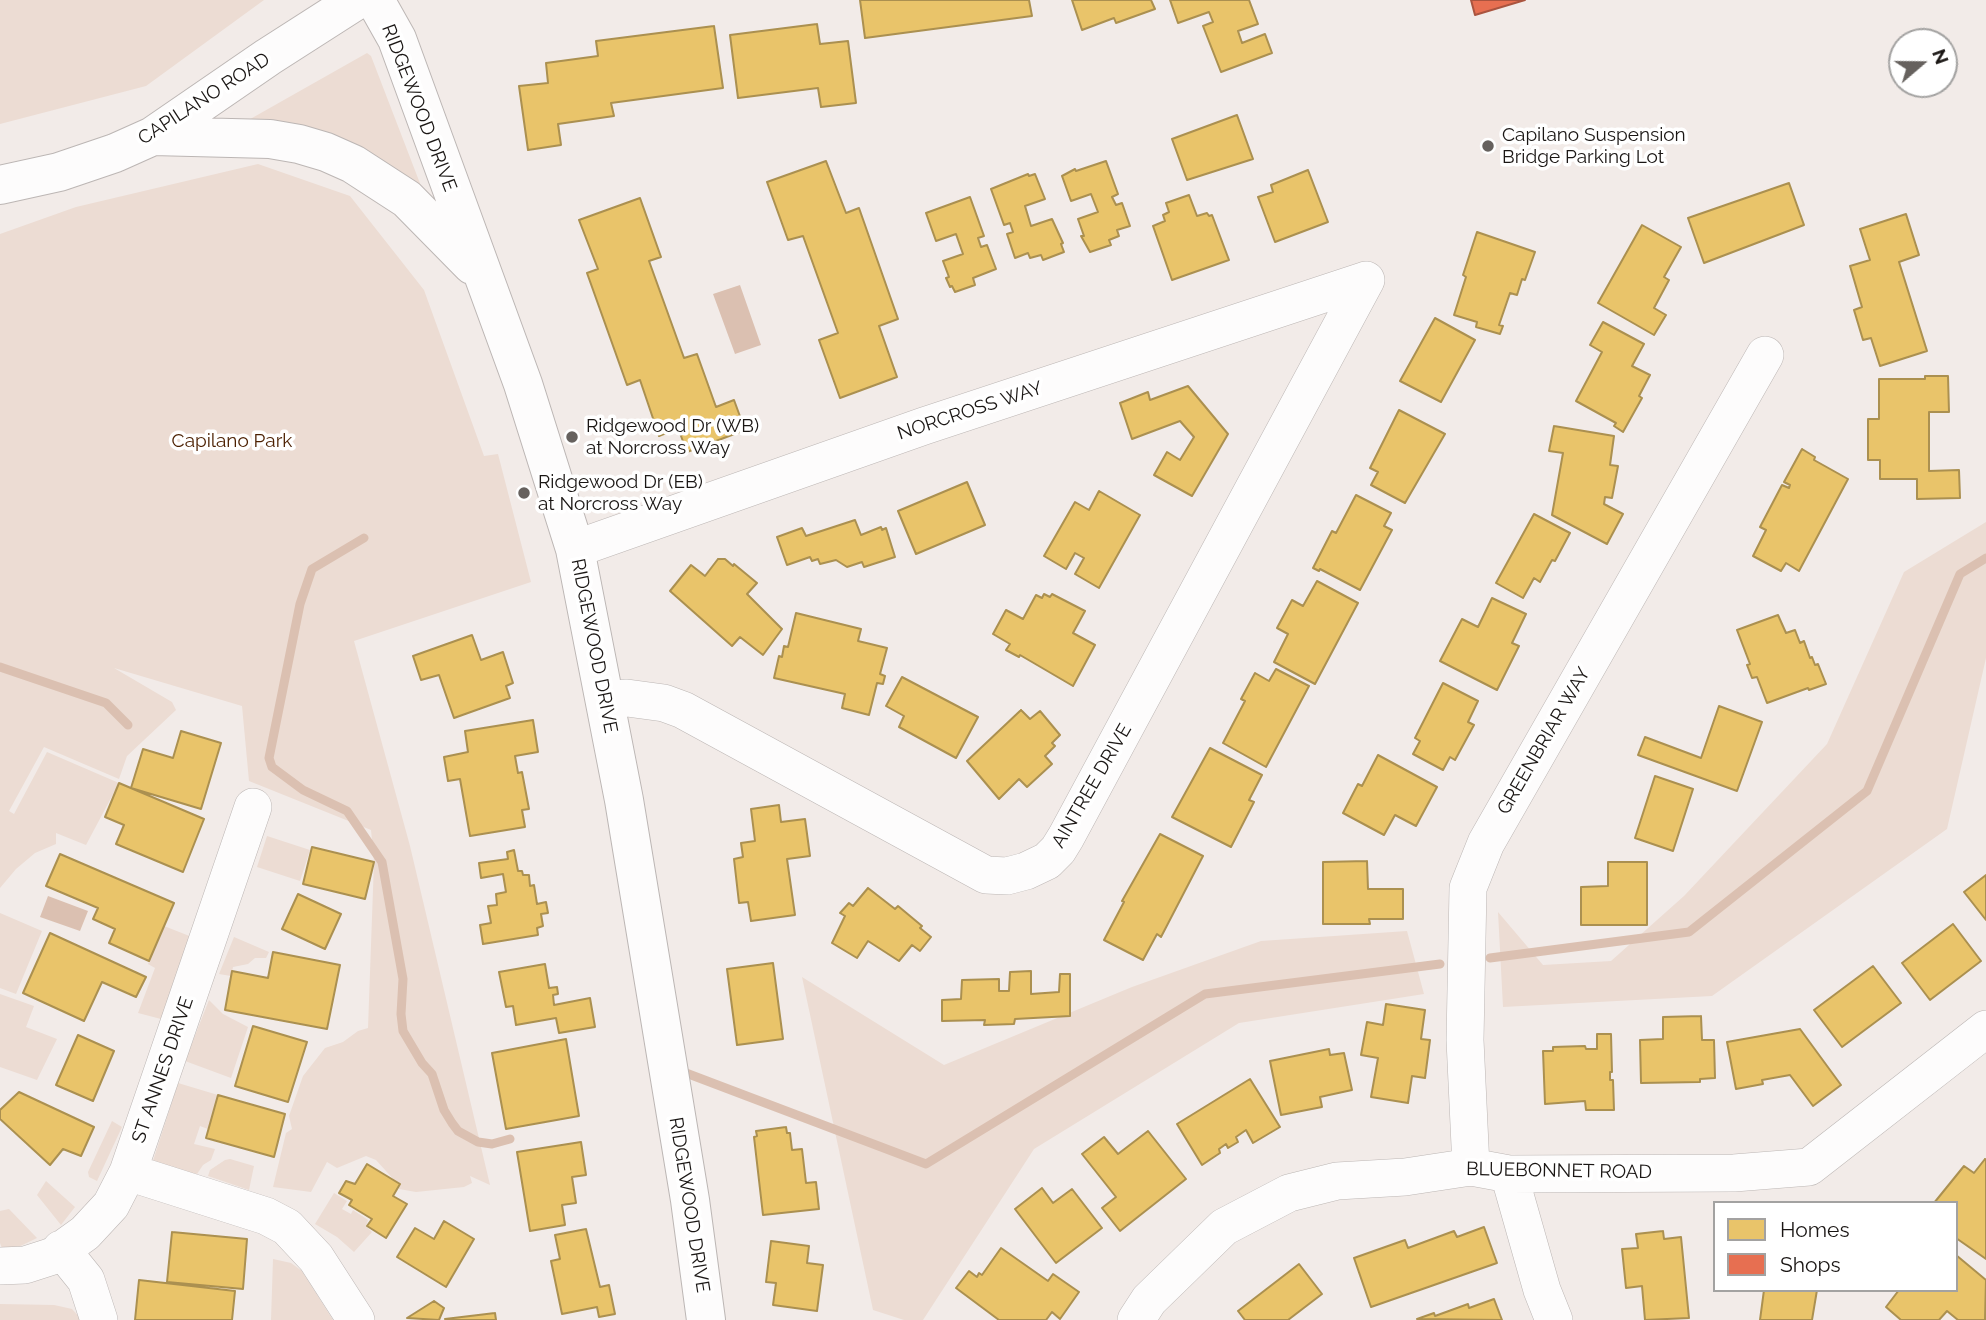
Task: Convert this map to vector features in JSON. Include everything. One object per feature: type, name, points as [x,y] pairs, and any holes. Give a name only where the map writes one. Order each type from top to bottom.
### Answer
[{"type":"main road","name":"CAPILANO ROAD","points":[[0,186],[59,172],[115,153],[153,136],[357,0]]},
{"type":"main road","name":"RIDGEWOOD DRIVE","points":[[375,0],[397,40],[523,384],[575,549],[624,800],[690,1200],[706,1320]]},
{"type":"main road","points":[[153,136],[270,139],[326,152],[353,164],[407,199],[481,274]]},
{"type":"street","name":"NORCROSS WAY","points":[[575,549],[923,426],[1366,280]]},
{"type":"street","name":"AINTREE DRIVE","points":[[605,699],[627,698],[664,703],[683,710],[986,875],[1007,876],[1026,871],[1047,860],[1066,838],[1366,280]]},
{"type":"street","name":"GREENBRIAR WAY","points":[[1471,1167],[1465,1040],[1468,888],[1486,843],[1765,355]]},
{"type":"street","name":"ST ANNES DRIVE","points":[[0,1266],[25,1265],[53,1256],[85,1233],[111,1205],[128,1172],[253,807]]},
{"type":"street","name":"BLUEBONNET ROAD","points":[[1147,1313],[1224,1227],[1289,1193],[1337,1181],[1405,1177],[1471,1167],[1509,1174],[1734,1173],[1809,1167],[1986,1029]]},
{"type":"street","points":[[128,1172],[266,1216],[286,1227],[316,1258],[356,1320]]},
{"type":"street","points":[[1509,1174],[1542,1290],[1554,1320]]},
{"type":"street","points":[[61,1250],[86,1280],[99,1320]]},
{"type":"green space","points":[[0,0],[264,0],[146,86],[0,124]]},
{"type":"green space","points":[[367,53],[371,56],[431,212],[245,122]]},
{"type":"green space","name":"Capilano Park","points":[[258,164],[350,196],[424,290],[484,456],[498,454],[531,582],[354,641],[410,846],[490,1185],[470,1176],[472,1183],[464,1187],[416,1192],[399,1189],[376,1160],[366,1156],[337,1168],[327,1162],[311,1192],[273,1187],[286,1133],[292,1129],[289,1116],[303,1076],[325,1048],[343,1042],[358,1031],[368,1028],[374,862],[371,830],[249,781],[242,706],[114,668],[172,702],[176,710],[127,756],[119,779],[44,747],[9,811],[14,814],[47,752],[119,783],[86,845],[56,833],[56,844],[35,853],[16,869],[0,888],[0,234],[76,207]]},
{"type":"green space","points":[[1986,522],[1986,658],[1947,829],[1712,996],[1503,1007],[1498,912],[1543,965],[1611,961],[1684,896],[1827,744],[1904,572]]},
{"type":"green space","points":[[267,836],[310,850],[300,881],[257,867]]},
{"type":"green space","points":[[0,913],[42,931],[16,994],[0,988]]},
{"type":"green space","points":[[164,926],[192,937],[161,1019],[138,1013],[155,968],[148,964]]},
{"type":"green space","points":[[1407,931],[1424,994],[1239,1023],[1034,1149],[923,1320],[904,1320],[873,1310],[802,977],[944,1065],[1132,987],[1261,941]]},
{"type":"green space","points":[[234,937],[269,952],[266,958],[255,958],[248,964],[233,967],[231,976],[219,974]]},
{"type":"green space","points":[[0,994],[34,1006],[26,1027],[57,1039],[37,1080],[0,1067]]},
{"type":"green space","points":[[209,1000],[223,1014],[248,1027],[231,1078],[185,1061]]},
{"type":"green space","points":[[178,1083],[218,1095],[208,1129],[200,1126],[194,1144],[215,1149],[211,1160],[203,1165],[197,1174],[152,1164]]},
{"type":"green space","points":[[112,1121],[122,1127],[97,1181],[89,1177],[88,1172]]},
{"type":"green space","points":[[230,1159],[254,1166],[249,1190],[208,1176],[210,1170]]},
{"type":"green space","points":[[46,1181],[75,1207],[61,1225],[37,1195]]},
{"type":"green space","points":[[334,1193],[347,1201],[342,1209],[351,1214],[353,1210],[368,1220],[366,1226],[372,1232],[354,1252],[337,1237],[315,1224]]},
{"type":"green space","points":[[9,1209],[37,1238],[4,1254],[0,1243],[0,1211]]},
{"type":"green space","points":[[273,1259],[291,1263],[302,1271],[333,1320],[271,1320]]},
{"type":"green space","points":[[0,1304],[54,1305],[72,1309],[82,1320],[0,1320]]},
{"type":"shaded area","points":[[740,285],[761,345],[735,354],[713,294]]},
{"type":"shaded area","points":[[48,896],[88,911],[80,931],[40,917]]},
{"type":"building: Homes","points":[[860,0],[1029,0],[1032,16],[865,38]]},
{"type":"building: Homes","points":[[1072,0],[1151,0],[1155,9],[1116,23],[1114,18],[1082,30]]},
{"type":"building: Homes","points":[[1170,0],[1249,0],[1258,24],[1238,31],[1242,43],[1265,34],[1272,53],[1221,72],[1203,26],[1213,22],[1209,12],[1178,23]]},
{"type":"building: Homes","points":[[817,24],[820,44],[848,41],[856,103],[821,107],[818,88],[738,98],[730,35]]},
{"type":"building: Homes","points":[[714,26],[723,88],[611,103],[614,116],[558,124],[561,145],[528,150],[519,86],[548,83],[546,63],[598,56],[596,41]]},
{"type":"building: Homes","points":[[1237,115],[1253,159],[1187,180],[1172,139]]},
{"type":"building: Homes","points":[[826,161],[846,213],[859,208],[898,319],[879,326],[897,377],[840,398],[819,340],[838,333],[803,236],[788,240],[767,182]]},
{"type":"building: Homes","points":[[1106,161],[1118,194],[1112,197],[1116,205],[1122,203],[1130,226],[1117,230],[1119,236],[1109,240],[1111,245],[1090,252],[1081,236],[1084,236],[1078,219],[1098,212],[1091,194],[1071,201],[1062,176],[1075,169],[1076,171]]},
{"type":"building: Homes","points":[[1308,170],[1328,222],[1275,242],[1258,197],[1273,192],[1271,185]]},
{"type":"building: Homes","points":[[1028,174],[1035,174],[1045,199],[1025,206],[1031,226],[1052,219],[1063,243],[1064,252],[1043,260],[1041,255],[1030,258],[1028,253],[1015,258],[1007,234],[1013,232],[1010,223],[1004,225],[991,189]]},
{"type":"building: Homes","points":[[1789,183],[1804,225],[1704,263],[1688,218]]},
{"type":"building: Homes","points":[[1189,195],[1197,216],[1207,213],[1212,215],[1229,260],[1172,280],[1153,226],[1165,221],[1163,215],[1169,212],[1166,203]]},
{"type":"building: Homes","points":[[970,197],[984,236],[978,238],[981,247],[987,245],[996,269],[973,278],[975,285],[955,292],[946,278],[949,277],[943,261],[963,254],[956,234],[936,241],[926,213]]},
{"type":"building: Homes","points":[[640,198],[661,257],[649,261],[684,358],[697,354],[716,407],[734,400],[745,430],[687,452],[678,428],[659,436],[640,380],[627,385],[587,273],[598,269],[579,220]]},
{"type":"building: Homes","points":[[1906,214],[1919,255],[1899,262],[1927,351],[1880,366],[1871,338],[1863,340],[1854,310],[1862,307],[1850,266],[1870,260],[1860,229]]},
{"type":"building: Homes","points":[[1642,225],[1681,247],[1664,277],[1669,280],[1654,308],[1666,315],[1654,335],[1598,303]]},
{"type":"building: Homes","points":[[1477,232],[1535,252],[1517,295],[1510,293],[1499,325],[1503,326],[1500,334],[1476,327],[1477,322],[1454,315]]},
{"type":"building: Homes","points":[[1435,318],[1475,340],[1441,402],[1400,381]]},
{"type":"building: Homes","points":[[1603,322],[1644,344],[1632,366],[1650,375],[1639,396],[1642,398],[1623,432],[1614,426],[1616,423],[1576,401],[1602,352],[1590,345]]},
{"type":"building: Homes","points":[[1925,376],[1948,376],[1949,412],[1929,412],[1929,471],[1959,470],[1960,498],[1917,499],[1917,479],[1880,479],[1880,460],[1868,460],[1868,419],[1879,419],[1879,379],[1925,379]]},
{"type":"building: Homes","points":[[1188,386],[1228,434],[1192,496],[1154,475],[1167,452],[1180,460],[1194,437],[1180,421],[1132,439],[1120,403],[1148,392],[1150,400]]},
{"type":"building: Homes","points":[[1399,410],[1445,434],[1405,503],[1371,485],[1378,472],[1370,468]]},
{"type":"building: Homes","points":[[1554,426],[1614,436],[1610,465],[1618,466],[1612,498],[1605,497],[1604,504],[1623,514],[1607,544],[1552,515],[1563,453],[1549,451]]},
{"type":"building: Homes","points":[[1802,449],[1815,457],[1814,460],[1848,479],[1799,571],[1786,563],[1781,571],[1753,556],[1766,530],[1760,527],[1782,485],[1789,488],[1790,485],[1784,482]]},
{"type":"building: Homes","points":[[967,482],[985,525],[916,554],[898,511]]},
{"type":"building: Homes","points":[[1099,491],[1140,515],[1099,588],[1075,574],[1084,558],[1075,553],[1066,569],[1044,556],[1075,502],[1089,510]]},
{"type":"building: Homes","points":[[1356,495],[1391,513],[1384,526],[1392,530],[1360,590],[1313,568],[1332,531],[1336,533]]},
{"type":"building: Homes","points":[[1534,514],[1570,533],[1540,582],[1534,578],[1523,598],[1496,583]]},
{"type":"building: Homes","points":[[855,520],[861,535],[881,527],[882,530],[886,528],[895,557],[864,567],[862,562],[847,567],[836,560],[820,564],[818,559],[812,561],[810,557],[787,565],[777,537],[802,528],[806,536]]},
{"type":"building: Homes","points":[[718,559],[725,559],[733,566],[734,564],[757,583],[747,594],[782,629],[763,655],[740,637],[732,646],[670,591],[691,565],[705,576]]},
{"type":"building: Homes","points":[[1317,581],[1358,603],[1315,684],[1274,662],[1288,634],[1277,628],[1292,600],[1303,606]]},
{"type":"building: Homes","points":[[1044,594],[1050,597],[1052,594],[1085,611],[1073,633],[1095,645],[1073,686],[1020,655],[1019,657],[1006,650],[1010,644],[993,634],[1006,610],[1023,619],[1036,595],[1042,598]]},
{"type":"building: Homes","points":[[1492,598],[1526,614],[1512,643],[1519,646],[1497,690],[1440,661],[1462,619],[1478,627]]},
{"type":"building: Homes","points":[[796,613],[861,629],[858,641],[887,648],[880,674],[885,676],[883,684],[877,683],[869,715],[842,708],[845,694],[774,678],[779,656],[782,657],[784,646],[788,647]]},
{"type":"building: Homes","points":[[1778,615],[1786,633],[1795,630],[1800,643],[1804,641],[1810,658],[1812,657],[1815,665],[1818,664],[1826,684],[1767,703],[1757,677],[1752,678],[1747,665],[1750,664],[1737,630]]},
{"type":"building: Homes","points":[[472,635],[481,660],[503,652],[513,683],[506,686],[510,698],[454,718],[439,675],[421,680],[413,656]]},
{"type":"building: Homes","points":[[1276,669],[1309,686],[1266,767],[1223,743],[1245,701],[1241,699],[1255,673],[1269,681]]},
{"type":"building: Homes","points":[[902,677],[978,717],[956,758],[899,727],[904,716],[886,706]]},
{"type":"building: Homes","points":[[1443,683],[1478,701],[1468,722],[1474,725],[1455,760],[1450,757],[1443,770],[1413,754],[1420,741],[1415,738]]},
{"type":"building: Homes","points":[[1719,706],[1762,722],[1737,791],[1638,755],[1645,737],[1701,758]]},
{"type":"building: Homes","points":[[1021,710],[1030,719],[1040,711],[1060,735],[1052,743],[1055,746],[1045,756],[1052,764],[1027,787],[1019,779],[999,799],[967,761]]},
{"type":"building: Homes","points":[[533,720],[538,752],[515,756],[518,773],[522,772],[529,809],[522,810],[525,827],[470,836],[460,779],[448,781],[444,757],[468,752],[465,731]]},
{"type":"building: Homes","points":[[181,731],[221,743],[201,809],[131,788],[143,749],[173,758]]},
{"type":"building: Homes","points":[[1210,748],[1262,775],[1249,800],[1254,802],[1231,847],[1172,817]]},
{"type":"building: Homes","points":[[1378,755],[1437,787],[1416,826],[1395,815],[1384,835],[1343,813],[1358,784],[1362,786]]},
{"type":"building: Homes","points":[[1655,776],[1693,789],[1673,851],[1635,838]]},
{"type":"building: Homes","points":[[119,783],[204,819],[183,872],[116,844],[124,825],[105,817]]},
{"type":"building: Homes","points":[[779,805],[781,822],[805,819],[810,856],[787,859],[795,915],[751,921],[748,902],[739,903],[734,859],[743,857],[741,843],[755,841],[751,809]]},
{"type":"building: Homes","points":[[1160,834],[1203,856],[1161,937],[1157,934],[1143,960],[1104,940],[1124,902],[1122,901]]},
{"type":"building: Homes","points":[[312,847],[374,862],[365,899],[303,884]]},
{"type":"building: Homes","points":[[514,850],[518,871],[529,875],[530,886],[534,885],[537,904],[546,902],[548,913],[541,914],[543,926],[537,928],[538,935],[483,944],[480,925],[491,923],[488,906],[497,905],[496,894],[506,892],[503,874],[481,878],[479,863],[508,859],[507,852]]},
{"type":"building: Homes","points":[[60,854],[174,903],[149,961],[109,943],[115,929],[93,919],[98,908],[46,886]]},
{"type":"building: Homes","points":[[1367,861],[1368,889],[1403,889],[1403,919],[1369,919],[1370,924],[1323,924],[1323,862]]},
{"type":"building: Homes","points":[[1608,862],[1647,862],[1647,925],[1581,925],[1581,887],[1608,886]]},
{"type":"building: Homes","points":[[1986,875],[1986,920],[1964,892]]},
{"type":"building: Homes","points":[[868,888],[895,909],[898,906],[922,926],[920,928],[931,937],[920,951],[912,945],[899,961],[868,941],[857,958],[832,943],[845,916],[840,913],[849,903],[853,906]]},
{"type":"building: Homes","points":[[298,894],[341,914],[325,949],[282,929]]},
{"type":"building: Homes","points":[[1953,924],[1981,961],[1930,1000],[1902,963]]},
{"type":"building: Homes","points":[[50,933],[146,977],[136,997],[102,982],[84,1021],[23,993]]},
{"type":"building: Homes","points":[[273,952],[340,965],[327,1029],[225,1010],[232,971],[268,978]]},
{"type":"building: Homes","points":[[773,963],[783,1039],[737,1045],[727,969]]},
{"type":"building: Homes","points":[[545,964],[549,988],[557,987],[558,994],[553,995],[554,1005],[590,998],[595,1027],[559,1033],[556,1018],[516,1025],[513,1006],[506,1007],[499,972]]},
{"type":"building: Homes","points":[[1873,966],[1901,1003],[1842,1047],[1814,1010]]},
{"type":"building: Homes","points":[[1031,971],[1031,994],[1059,992],[1060,974],[1070,974],[1070,1016],[1015,1019],[1014,1024],[984,1025],[985,1020],[942,1021],[942,1000],[961,999],[962,980],[999,979],[999,991],[1009,991],[1010,972]]},
{"type":"building: Homes","points":[[1386,1004],[1425,1010],[1421,1039],[1430,1040],[1425,1078],[1412,1076],[1408,1103],[1371,1097],[1378,1058],[1361,1055],[1367,1022],[1383,1025]]},
{"type":"building: Homes","points":[[1701,1016],[1702,1040],[1714,1040],[1715,1078],[1700,1079],[1700,1082],[1641,1083],[1640,1040],[1663,1039],[1663,1017]]},
{"type":"building: Homes","points":[[253,1026],[307,1042],[288,1102],[235,1086]]},
{"type":"building: Homes","points":[[1800,1029],[1841,1085],[1813,1106],[1790,1075],[1762,1080],[1763,1084],[1736,1089],[1727,1042]]},
{"type":"building: Homes","points":[[1597,1034],[1611,1034],[1610,1080],[1613,1080],[1614,1110],[1586,1110],[1585,1101],[1545,1104],[1543,1051],[1553,1051],[1553,1047],[1585,1046],[1586,1049],[1597,1049]]},
{"type":"building: Homes","points":[[78,1035],[114,1051],[93,1101],[56,1085]]},
{"type":"building: Homes","points":[[566,1039],[579,1116],[506,1129],[492,1053]]},
{"type":"building: Homes","points":[[1329,1049],[1330,1055],[1344,1053],[1352,1090],[1320,1097],[1322,1107],[1281,1115],[1270,1061]]},
{"type":"building: Homes","points":[[1250,1079],[1280,1127],[1253,1143],[1246,1130],[1236,1137],[1238,1142],[1228,1148],[1226,1144],[1219,1149],[1220,1153],[1202,1165],[1177,1124]]},
{"type":"building: Homes","points":[[19,1092],[94,1127],[81,1156],[63,1149],[50,1165],[0,1119],[0,1110]]},
{"type":"building: Homes","points":[[218,1095],[285,1114],[274,1157],[206,1138]]},
{"type":"building: Homes","points":[[786,1127],[787,1133],[790,1133],[792,1150],[802,1149],[806,1183],[816,1182],[819,1209],[763,1215],[754,1137],[757,1136],[756,1131]]},
{"type":"building: Homes","points":[[1148,1131],[1186,1179],[1120,1231],[1102,1208],[1116,1197],[1082,1154],[1104,1137],[1118,1154]]},
{"type":"building: Homes","points":[[581,1142],[586,1175],[572,1177],[576,1203],[562,1205],[565,1225],[530,1231],[517,1152]]},
{"type":"building: Homes","points":[[1985,1159],[1986,1259],[1958,1239],[1958,1201],[1936,1201],[1964,1166],[1974,1173]]},
{"type":"building: Homes","points":[[367,1164],[400,1184],[393,1196],[407,1204],[386,1238],[367,1226],[372,1219],[349,1205],[352,1200],[339,1193],[346,1181],[355,1184]]},
{"type":"building: Homes","points":[[1042,1188],[1053,1203],[1072,1189],[1102,1228],[1056,1263],[1015,1209]]},
{"type":"building: Homes","points":[[444,1221],[474,1239],[446,1287],[397,1257],[415,1228],[434,1239]]},
{"type":"building: Homes","points":[[1484,1227],[1497,1263],[1371,1307],[1354,1258],[1405,1240],[1408,1248],[1454,1231],[1457,1237]]},
{"type":"building: Homes","points":[[586,1229],[600,1287],[609,1285],[615,1314],[599,1317],[597,1307],[562,1314],[551,1261],[560,1259],[555,1235]]},
{"type":"building: Homes","points":[[1663,1231],[1664,1239],[1681,1237],[1689,1318],[1645,1320],[1642,1286],[1626,1288],[1622,1249],[1638,1248],[1636,1234]]},
{"type":"building: Homes","points":[[172,1232],[247,1239],[243,1289],[167,1282]]},
{"type":"building: Homes","points":[[771,1241],[809,1246],[807,1263],[823,1265],[817,1311],[773,1305],[776,1283],[766,1282]]},
{"type":"building: Homes","points":[[1001,1248],[1048,1281],[1053,1274],[1079,1292],[1060,1319],[1052,1312],[1046,1320],[999,1320],[956,1288],[969,1271],[977,1277],[979,1273],[982,1275]]},
{"type":"building: Homes","points":[[1958,1257],[1986,1280],[1985,1320],[1958,1320],[1947,1311],[1939,1320],[1901,1320],[1886,1307],[1897,1292],[1958,1292]]},
{"type":"building: Homes","points":[[1299,1264],[1322,1294],[1288,1320],[1245,1320],[1238,1311]]},
{"type":"building: Homes","points":[[139,1280],[235,1291],[232,1320],[135,1320]]},
{"type":"building: Homes","points":[[1764,1292],[1817,1292],[1812,1320],[1760,1320]]},
{"type":"building: Homes","points":[[1494,1299],[1502,1320],[1417,1319],[1434,1313],[1435,1316],[1468,1304],[1469,1308]]},
{"type":"building: Homes","points":[[434,1301],[444,1308],[439,1320],[407,1318]]},
{"type":"building: Homes","points":[[495,1313],[496,1320],[445,1319]]},
{"type":"building: Shops","points":[[1471,0],[1525,0],[1475,15]]},
{"type":"waterway","points":[[364,538],[312,569],[300,604],[269,758],[272,767],[303,790],[347,811],[382,862],[403,979],[403,1031],[422,1063],[432,1074],[444,1110],[452,1123],[458,1131],[478,1142],[492,1144],[510,1139]]},
{"type":"waterway","points":[[1490,958],[1689,932],[1867,791],[1960,574],[1986,558]]},
{"type":"waterway","points":[[0,667],[106,703],[128,725]]},
{"type":"waterway","points":[[680,1076],[686,1073],[926,1164],[1205,994],[1440,964]]},
{"type":"place","name":"Capilano Suspension Bridge Parking Lot","points":[[1488,146]]},
{"type":"place","name":"Ridgewood Dr (WB) at Norcross Way","points":[[572,437]]},
{"type":"place","name":"Ridgewood Dr (EB) at Norcross Way","points":[[524,493]]}]
